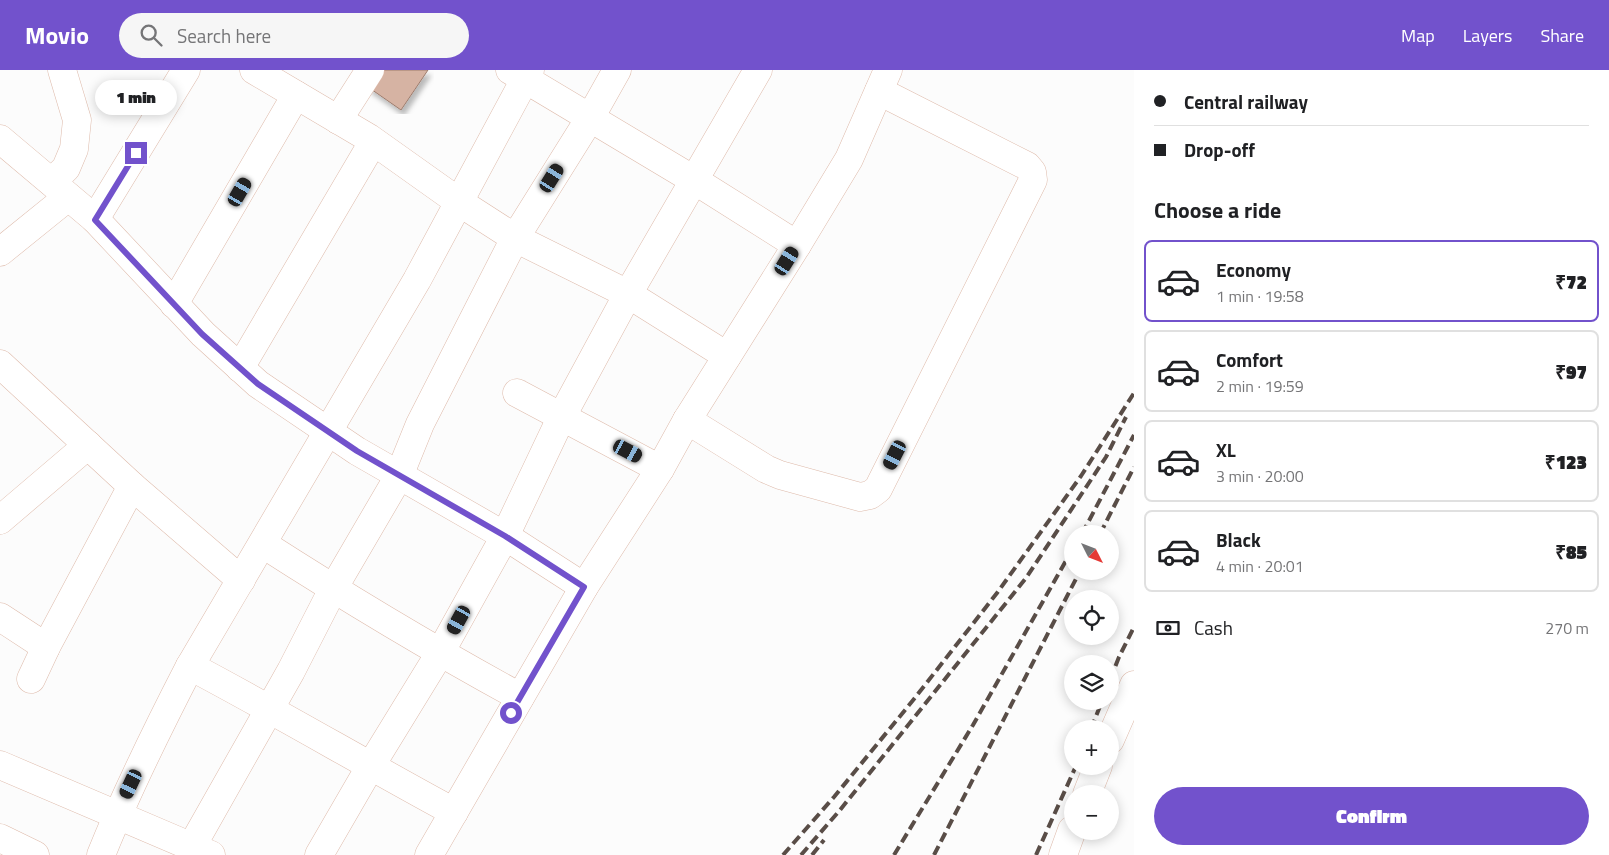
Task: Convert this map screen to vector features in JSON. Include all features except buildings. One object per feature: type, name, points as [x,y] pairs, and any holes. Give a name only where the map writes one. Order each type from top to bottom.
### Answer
[{"type":"main road","points":[[0,252],[60,190],[74,149],[77,120],[62,70]]},
{"type":"main road","points":[[95,220],[186,70]]},
{"type":"main road","points":[[254,70],[374,142],[459,202],[515,238],[628,294],[727,356]]},
{"type":"main road","points":[[338,120],[370,70]]},
{"type":"main road","points":[[0,765],[201,851],[270,708],[333,589],[398,476],[420,424],[515,238],[590,118],[617,70]]},
{"type":"main road","points":[[319,855],[370,766],[440,653],[505,536],[562,416],[628,294],[758,70]]},
{"type":"main road","points":[[101,855],[161,721],[190,666],[417,280],[459,202],[522,73],[590,118],[694,180],[797,246]]},
{"type":"main road","points":[[429,855],[584,587],[660,469],[687,420],[797,246],[849,159],[883,81],[1026,166],[1032,172],[1033,180],[878,489],[860,497],[780,475],[752,461],[687,420]]},
{"type":"main road","points":[[174,304],[296,95]]},
{"type":"main road","points":[[0,139],[95,220],[202,334],[258,384],[327,432],[398,476],[505,536],[584,587]]},
{"type":"main road","points":[[240,368],[374,142]]},
{"type":"main road","points":[[0,364],[132,486],[241,580]]},
{"type":"main road","points":[[517,393],[660,469]]},
{"type":"main road","points":[[0,520],[88,445]]},
{"type":"main road","points":[[31,678],[132,486]]},
{"type":"main road","points":[[263,544],[333,589],[440,653],[520,697]]},
{"type":"main road","points":[[0,617],[46,647]]},
{"type":"main road","points":[[190,666],[270,708],[454,812]]},
{"type":"main road","points":[[1119,720],[1134,685]]},
{"type":"main road","points":[[0,838],[35,855]]},
{"type":"main road","points":[[1063,855],[1068,840]]},
{"type":"railway","points":[[783,855],[834,797],[997,593],[1081,476],[1134,393]]},
{"type":"railway","points":[[801,855],[840,810],[1026,578],[1106,457],[1126,417]]},
{"type":"railway","points":[[1087,525],[1134,435]]},
{"type":"railway","points":[[1105,525],[1134,467]]},
{"type":"railway","points":[[894,855],[973,725],[1064,564]]},
{"type":"railway","points":[[934,855],[1075,580]]},
{"type":"railway","points":[[1119,657],[1134,627]]},
{"type":"railway","points":[[1095,720],[1098,710]]},
{"type":"railway","points":[[1036,855],[1072,775]]},
{"type":"railway","points":[[812,855],[824,840]]},
{"type":"route","points":[[136,153],[95,220],[202,334],[258,384],[327,432],[398,476],[505,536],[584,587],[511,713]]}]
